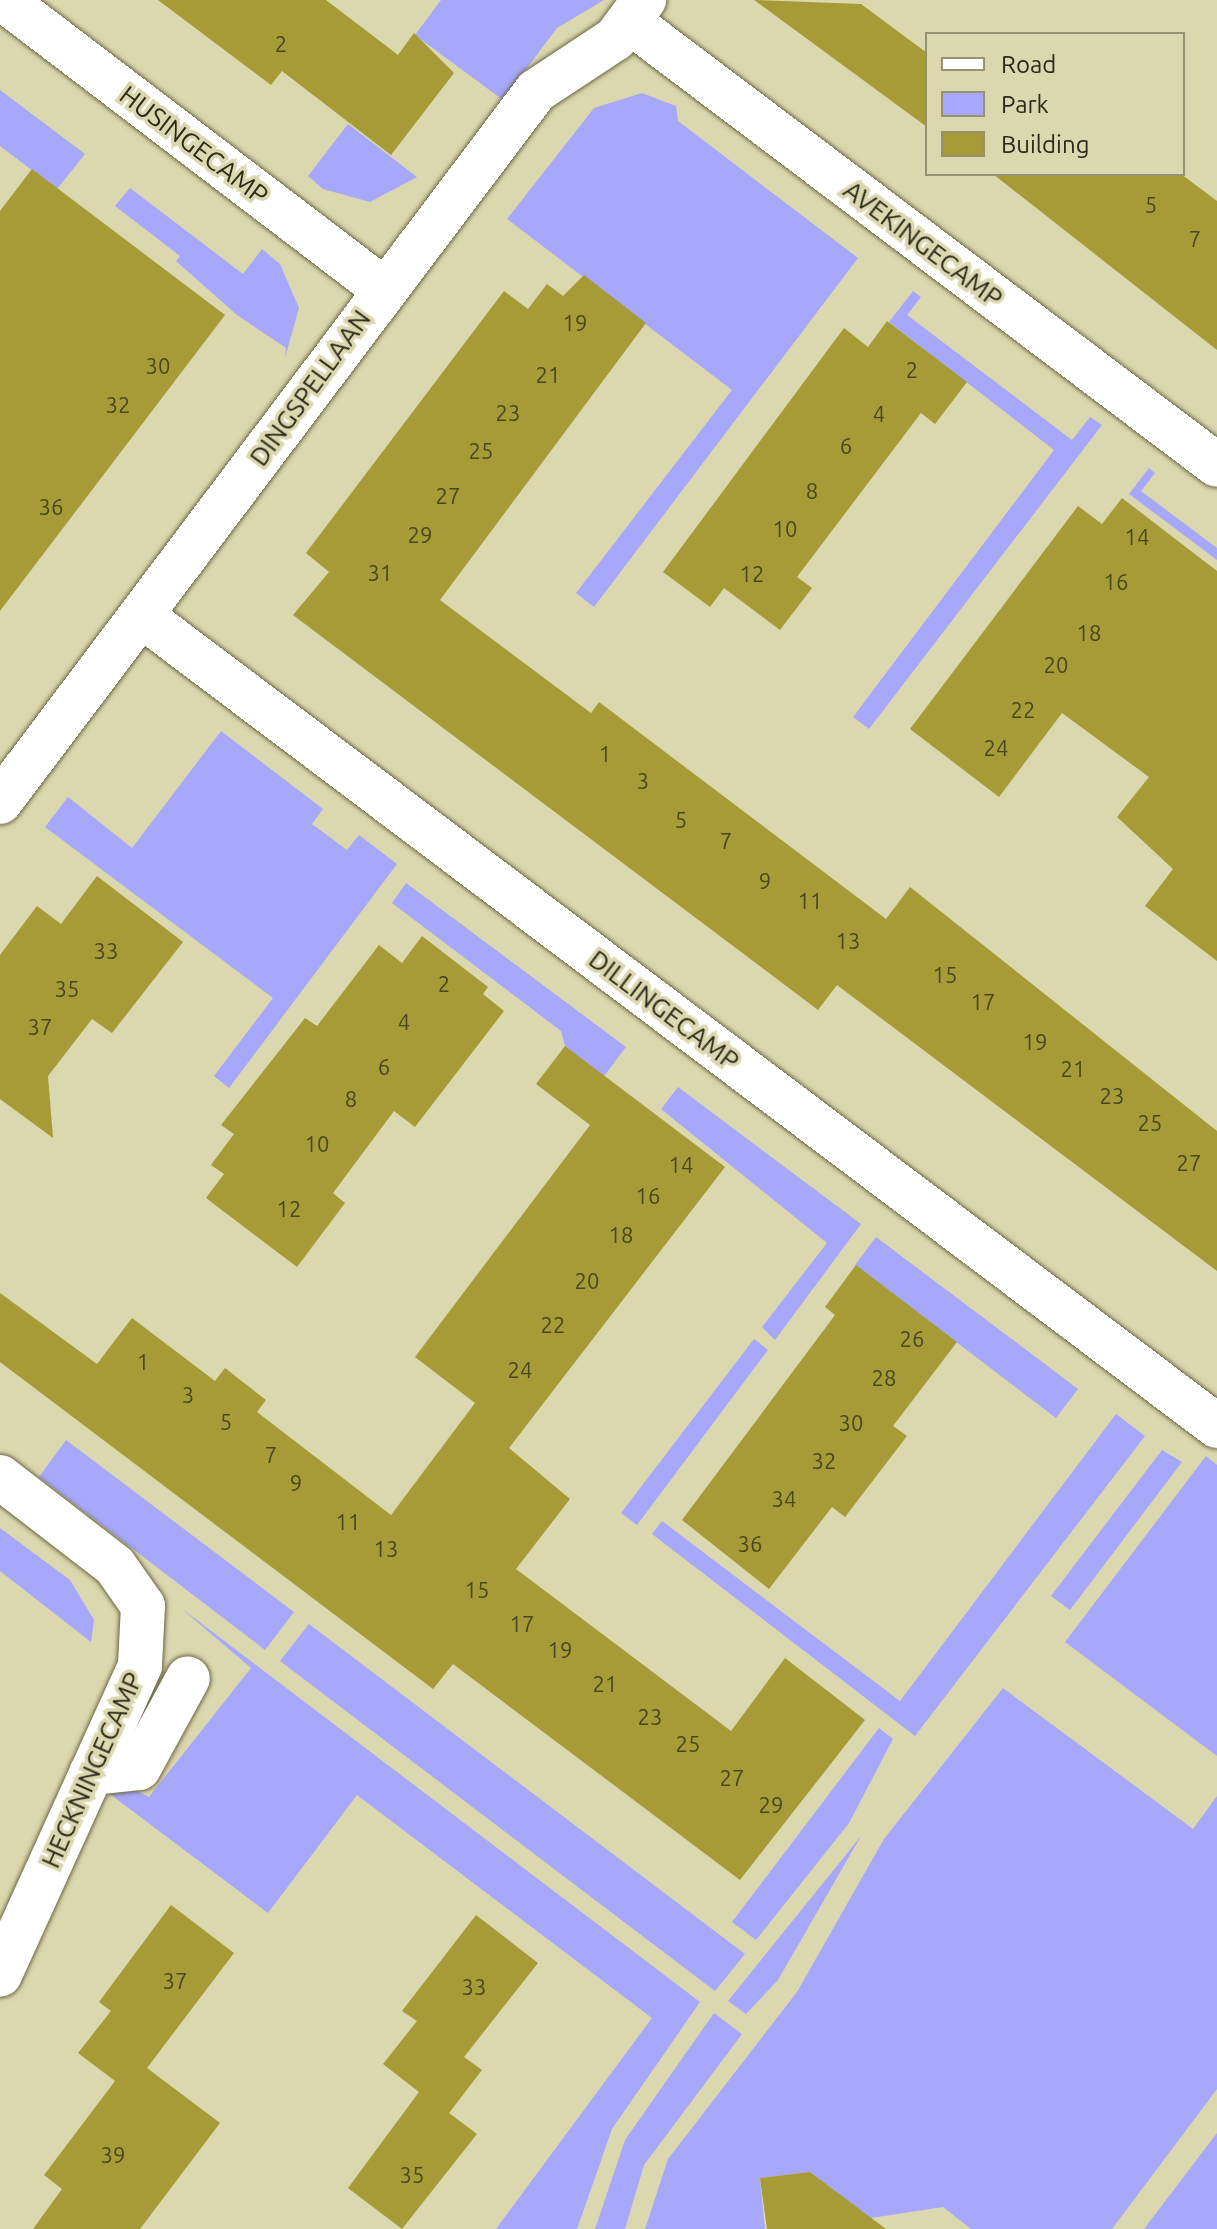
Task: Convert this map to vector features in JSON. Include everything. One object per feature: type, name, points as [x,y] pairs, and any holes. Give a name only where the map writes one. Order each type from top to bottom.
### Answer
[{"type":"street","name":"HUSINGECAMP","points":[[4,0],[383,289]]},
{"type":"street","name":"DINGSPELLAAN","points":[[0,802],[142,616],[383,289],[536,91],[552,75],[588,61],[637,11]]},
{"type":"street","name":"AVEKINGECAMP","points":[[637,11],[1217,465]]},
{"type":"street","name":"DILLINGECAMP","points":[[142,616],[1202,1414]]},
{"type":"street","name":"HECKNINGECAMP","points":[[0,1477],[115,1566],[143,1606],[140,1666],[0,1975]]},
{"type":"street","points":[[91,1773],[139,1768],[188,1678]]},
{"type":"green space","points":[[441,0],[604,0],[557,28],[503,100],[415,35]]},
{"type":"green space","points":[[0,90],[85,154],[57,189],[0,146]]},
{"type":"green space","points":[[642,93],[676,106],[678,121],[858,258],[594,607],[576,593],[732,390],[507,219],[594,108]]},
{"type":"green space","points":[[348,124],[417,177],[370,202],[323,189],[308,176]]},
{"type":"green space","points":[[130,188],[243,274],[262,249],[280,264],[299,308],[285,358],[286,348],[237,315],[176,261],[180,256],[115,206]]},
{"type":"green space","points":[[913,291],[921,297],[907,315],[1072,440],[1090,417],[1102,425],[869,729],[853,717],[1054,450],[889,322]]},
{"type":"green space","points":[[1149,468],[1155,473],[1141,491],[1217,548],[1217,560],[1129,494]]},
{"type":"green space","points":[[221,731],[323,809],[312,824],[347,850],[359,835],[397,864],[229,1088],[214,1076],[273,998],[45,827],[68,797],[132,848]]},
{"type":"green space","points":[[406,883],[626,1047],[576,1113],[590,1066],[565,1046],[561,1031],[392,903]]},
{"type":"green space","points":[[678,1087],[861,1224],[775,1340],[762,1327],[827,1243],[661,1109]]},
{"type":"green space","points":[[876,1237],[1078,1389],[1056,1418],[855,1265]]},
{"type":"green space","points":[[754,1339],[768,1350],[637,1525],[621,1513]]},
{"type":"green space","points":[[1116,1414],[1145,1436],[915,1736],[652,1534],[662,1521],[900,1701]]},
{"type":"green space","points":[[66,1440],[294,1612],[265,1650],[39,1477]]},
{"type":"green space","points":[[1162,1450],[1182,1462],[1070,1610],[1051,1596]]},
{"type":"green space","points":[[1206,1456],[1217,1465],[1217,1756],[1065,1642]]},
{"type":"green space","points":[[0,1528],[70,1580],[94,1620],[91,1642],[0,1571]]},
{"type":"green space","points":[[181,1608],[700,2002],[612,2129],[577,2229],[496,2229],[652,2018],[357,1795],[268,1913],[102,1788],[112,1779],[149,1797],[251,1668]]},
{"type":"green space","points":[[309,1624],[745,1954],[715,1991],[280,1661]]},
{"type":"green space","points":[[1003,1688],[1193,1829],[1217,1796],[1217,2089],[1112,2229],[971,2229],[943,2207],[871,2218],[810,2172],[760,2178],[765,2229],[645,2229],[668,2159],[797,1992],[884,1839]]},
{"type":"green space","points":[[879,1728],[893,1739],[849,1823],[756,1940],[732,1922]]},
{"type":"green space","points":[[861,1836],[778,1980],[746,2014],[728,2001]]},
{"type":"green space","points":[[714,2013],[742,2034],[644,2165],[625,2229],[595,2229],[625,2140]]},
{"type":"green space","points":[[1217,2133],[1217,2229],[1144,2229]]},
{"type":"building","points":[[158,0],[326,0],[398,55],[414,33],[454,73],[391,155],[282,71],[271,85]]},
{"type":"building","points":[[754,0],[861,4],[925,52],[925,126]]},
{"type":"building","points":[[32,169],[225,315],[0,611],[0,211]]},
{"type":"building","points":[[996,176],[1184,176],[1217,201],[1217,350]]},
{"type":"building","points":[[584,275],[646,323],[440,600],[591,713],[599,702],[886,919],[910,887],[1217,1131],[1217,1271],[837,985],[818,1010],[293,615],[329,572],[306,553],[504,291],[528,309],[547,284],[563,296]]},
{"type":"building","points":[[887,321],[967,382],[935,424],[921,413],[797,577],[812,588],[780,630],[724,588],[710,607],[663,572],[844,328],[868,347]]},
{"type":"building","points":[[1122,498],[1217,571],[1217,961],[1145,906],[1173,869],[1117,817],[1149,777],[1062,713],[999,797],[910,729],[1078,506],[1102,524]]},
{"type":"building","points":[[97,876],[183,942],[112,1033],[92,1019],[48,1076],[53,1138],[0,1099],[0,955],[37,906],[61,924]]},
{"type":"building","points":[[422,936],[488,987],[483,994],[504,1011],[415,1127],[394,1111],[333,1193],[345,1203],[297,1267],[206,1198],[224,1174],[211,1165],[234,1134],[221,1125],[305,1018],[317,1026],[379,945],[402,963]]},
{"type":"building","points":[[565,1046],[725,1167],[509,1448],[570,1499],[516,1569],[731,1731],[785,1658],[865,1720],[740,1880],[453,1664],[433,1689],[0,1362],[0,1293],[97,1364],[132,1318],[215,1381],[225,1368],[266,1400],[257,1412],[391,1515],[475,1403],[415,1357],[590,1125],[536,1084]]},
{"type":"building","points":[[856,1265],[957,1342],[893,1426],[907,1436],[845,1517],[832,1507],[769,1589],[682,1520],[835,1315],[825,1307]]},
{"type":"building","points":[[171,1905],[234,1953],[147,2068],[220,2123],[140,2229],[33,2229],[62,2189],[44,2175],[115,2081],[78,2053],[111,2011],[99,2002]]},
{"type":"building","points":[[476,1915],[538,1963],[464,2057],[482,2070],[449,2113],[477,2134],[402,2229],[348,2188],[419,2092],[383,2064],[417,2021],[402,2011]]},
{"type":"building","points":[[810,2172],[886,2229],[767,2229],[760,2178]]}]
